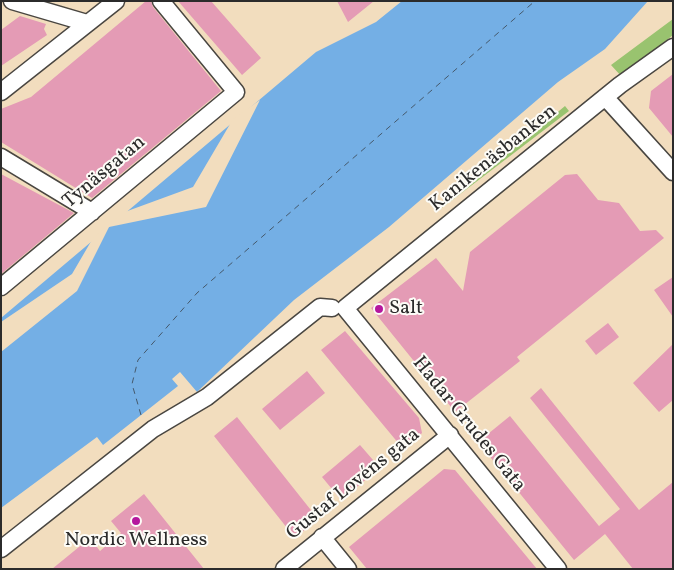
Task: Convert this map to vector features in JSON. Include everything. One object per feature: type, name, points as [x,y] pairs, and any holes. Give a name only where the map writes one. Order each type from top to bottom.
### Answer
[{"type":"street","points":[[12,1],[87,23]]},
{"type":"street","points":[[1,92],[116,1]]},
{"type":"street","name":"Tynäsgatan","points":[[1,287],[236,92],[161,1]]},
{"type":"street","name":"Kanikenäsbanken","points":[[338,308],[605,97],[673,47]]},
{"type":"street","points":[[605,97],[673,172]]},
{"type":"street","points":[[1,157],[92,212]]},
{"type":"street","points":[[1,549],[154,429],[214,392],[320,307],[338,308]]},
{"type":"street","name":"Hadar Grudes Gata","points":[[338,308],[450,435],[558,569]]},
{"type":"street","name":"Gustaf Lovéns gata","points":[[284,569],[450,435]]},
{"type":"street","points":[[322,537],[348,569]]},
{"type":"green space","points":[[673,19],[673,35],[622,77],[611,65]]},
{"type":"green space","points":[[565,106],[569,111],[438,211]]},
{"type":"water","points":[[402,1],[648,1],[605,49],[558,82],[389,227],[294,300],[197,392],[180,372],[172,379],[178,386],[103,445],[97,437],[1,508],[1,318],[316,52],[376,22]]},
{"type":"pier","points":[[260,100],[206,207],[109,227],[77,291],[1,352],[1,322],[72,274],[93,238],[122,213],[193,187],[233,119]]},
{"type":"building","points":[[146,1],[151,1],[153,7],[221,91],[92,198],[1,142],[1,109],[31,97]]},
{"type":"building","points":[[178,1],[211,1],[261,58],[242,75]]},
{"type":"building","points":[[337,1],[374,1],[348,22]]},
{"type":"building","points":[[20,16],[46,24],[44,29],[47,35],[1,66],[1,30]]},
{"type":"building","points":[[673,74],[673,137],[649,108],[651,91]]},
{"type":"building","points":[[1,174],[74,213],[1,274]]},
{"type":"building","points":[[577,174],[598,200],[619,203],[640,231],[656,230],[664,238],[517,357],[520,361],[455,412],[371,308],[436,258],[463,291],[470,252],[565,175]]},
{"type":"building","points":[[673,277],[673,317],[654,290]]},
{"type":"building","points":[[608,323],[619,337],[596,355],[585,341]]},
{"type":"building","points":[[345,331],[419,418],[422,433],[404,450],[321,350]]},
{"type":"building","points":[[673,344],[673,400],[659,412],[633,383]]},
{"type":"building","points":[[307,371],[325,393],[280,430],[262,409]]},
{"type":"building","points":[[541,388],[639,510],[673,482],[673,569],[633,569],[605,534],[574,560],[478,442],[510,416],[603,531],[599,526],[620,509],[530,398]]},
{"type":"building","points":[[237,417],[318,519],[295,538],[214,436]]},
{"type":"building","points":[[360,445],[380,468],[341,500],[322,477]]},
{"type":"building","points":[[444,469],[455,470],[537,569],[367,569],[349,547]]},
{"type":"building","points":[[144,494],[204,569],[52,569],[90,538],[100,551],[121,533],[111,521]]},
{"type":"ferry route","points":[[141,415],[132,384],[138,360],[197,293],[535,1]]},
{"type":"place","name":"Salt","points":[[379,309]]},
{"type":"place","name":"Nordic Wellness","points":[[136,521]]}]
